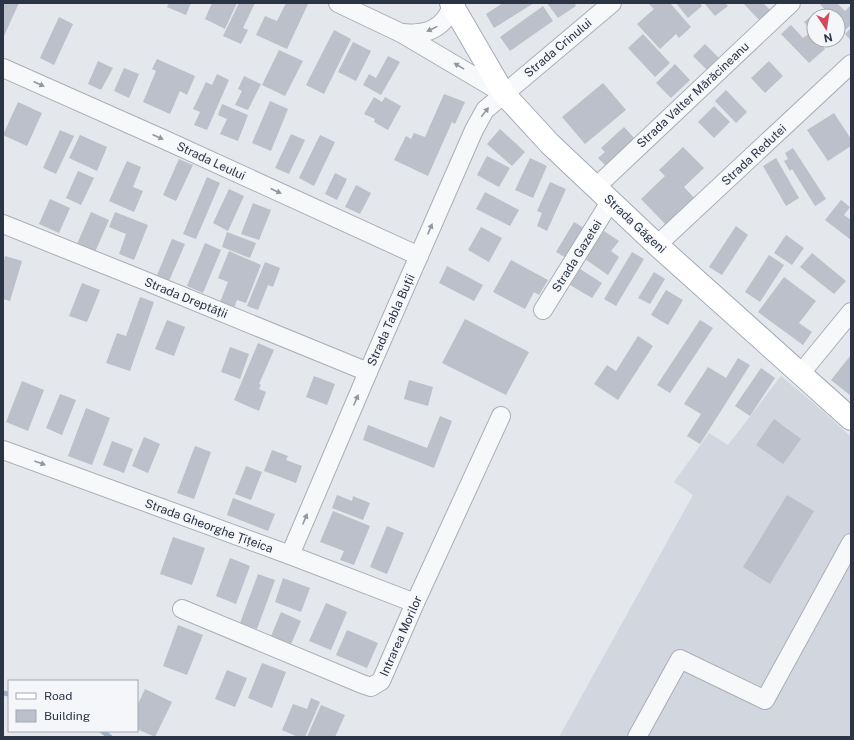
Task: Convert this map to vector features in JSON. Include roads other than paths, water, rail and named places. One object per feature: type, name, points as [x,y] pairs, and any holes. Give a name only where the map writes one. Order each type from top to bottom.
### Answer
[{"type":"main road","name":"Strada Găgeni","points":[[453,4],[504,94],[550,144],[657,245],[851,419]]},
{"type":"street","points":[[338,3],[401,33],[504,94]]},
{"type":"street","name":"Strada Crinului","points":[[504,94],[612,3]]},
{"type":"street","name":"Strada Valter Mărăcineanu","points":[[603,195],[791,3]]},
{"type":"street","points":[[401,33],[419,34],[438,26],[445,20],[453,4]]},
{"type":"street","name":"Strada Redutei","points":[[657,245],[851,64]]},
{"type":"street","name":"Strada Leului","points":[[3,68],[170,142],[419,256]]},
{"type":"street","name":"Strada Tabla Buții","points":[[290,555],[474,130],[485,110],[504,94]]},
{"type":"street","name":"Strada Gazetei","points":[[543,310],[603,195]]},
{"type":"street","name":"Strada Dreptății","points":[[3,224],[368,372]]},
{"type":"street","points":[[801,373],[851,312]]},
{"type":"street","name":"Intrarea Morilor","points":[[182,609],[362,684],[371,687],[381,681],[415,603],[501,416]]},
{"type":"street","name":"Strada Gheorghe Țițeica","points":[[3,450],[290,555],[415,603]]},
{"type":"street","points":[[637,737],[680,659],[764,700],[851,543]]},
{"type":"waterway","points":[[3,693],[8,694]]},
{"type":"waterway","points":[[103,732],[110,737]]}]
